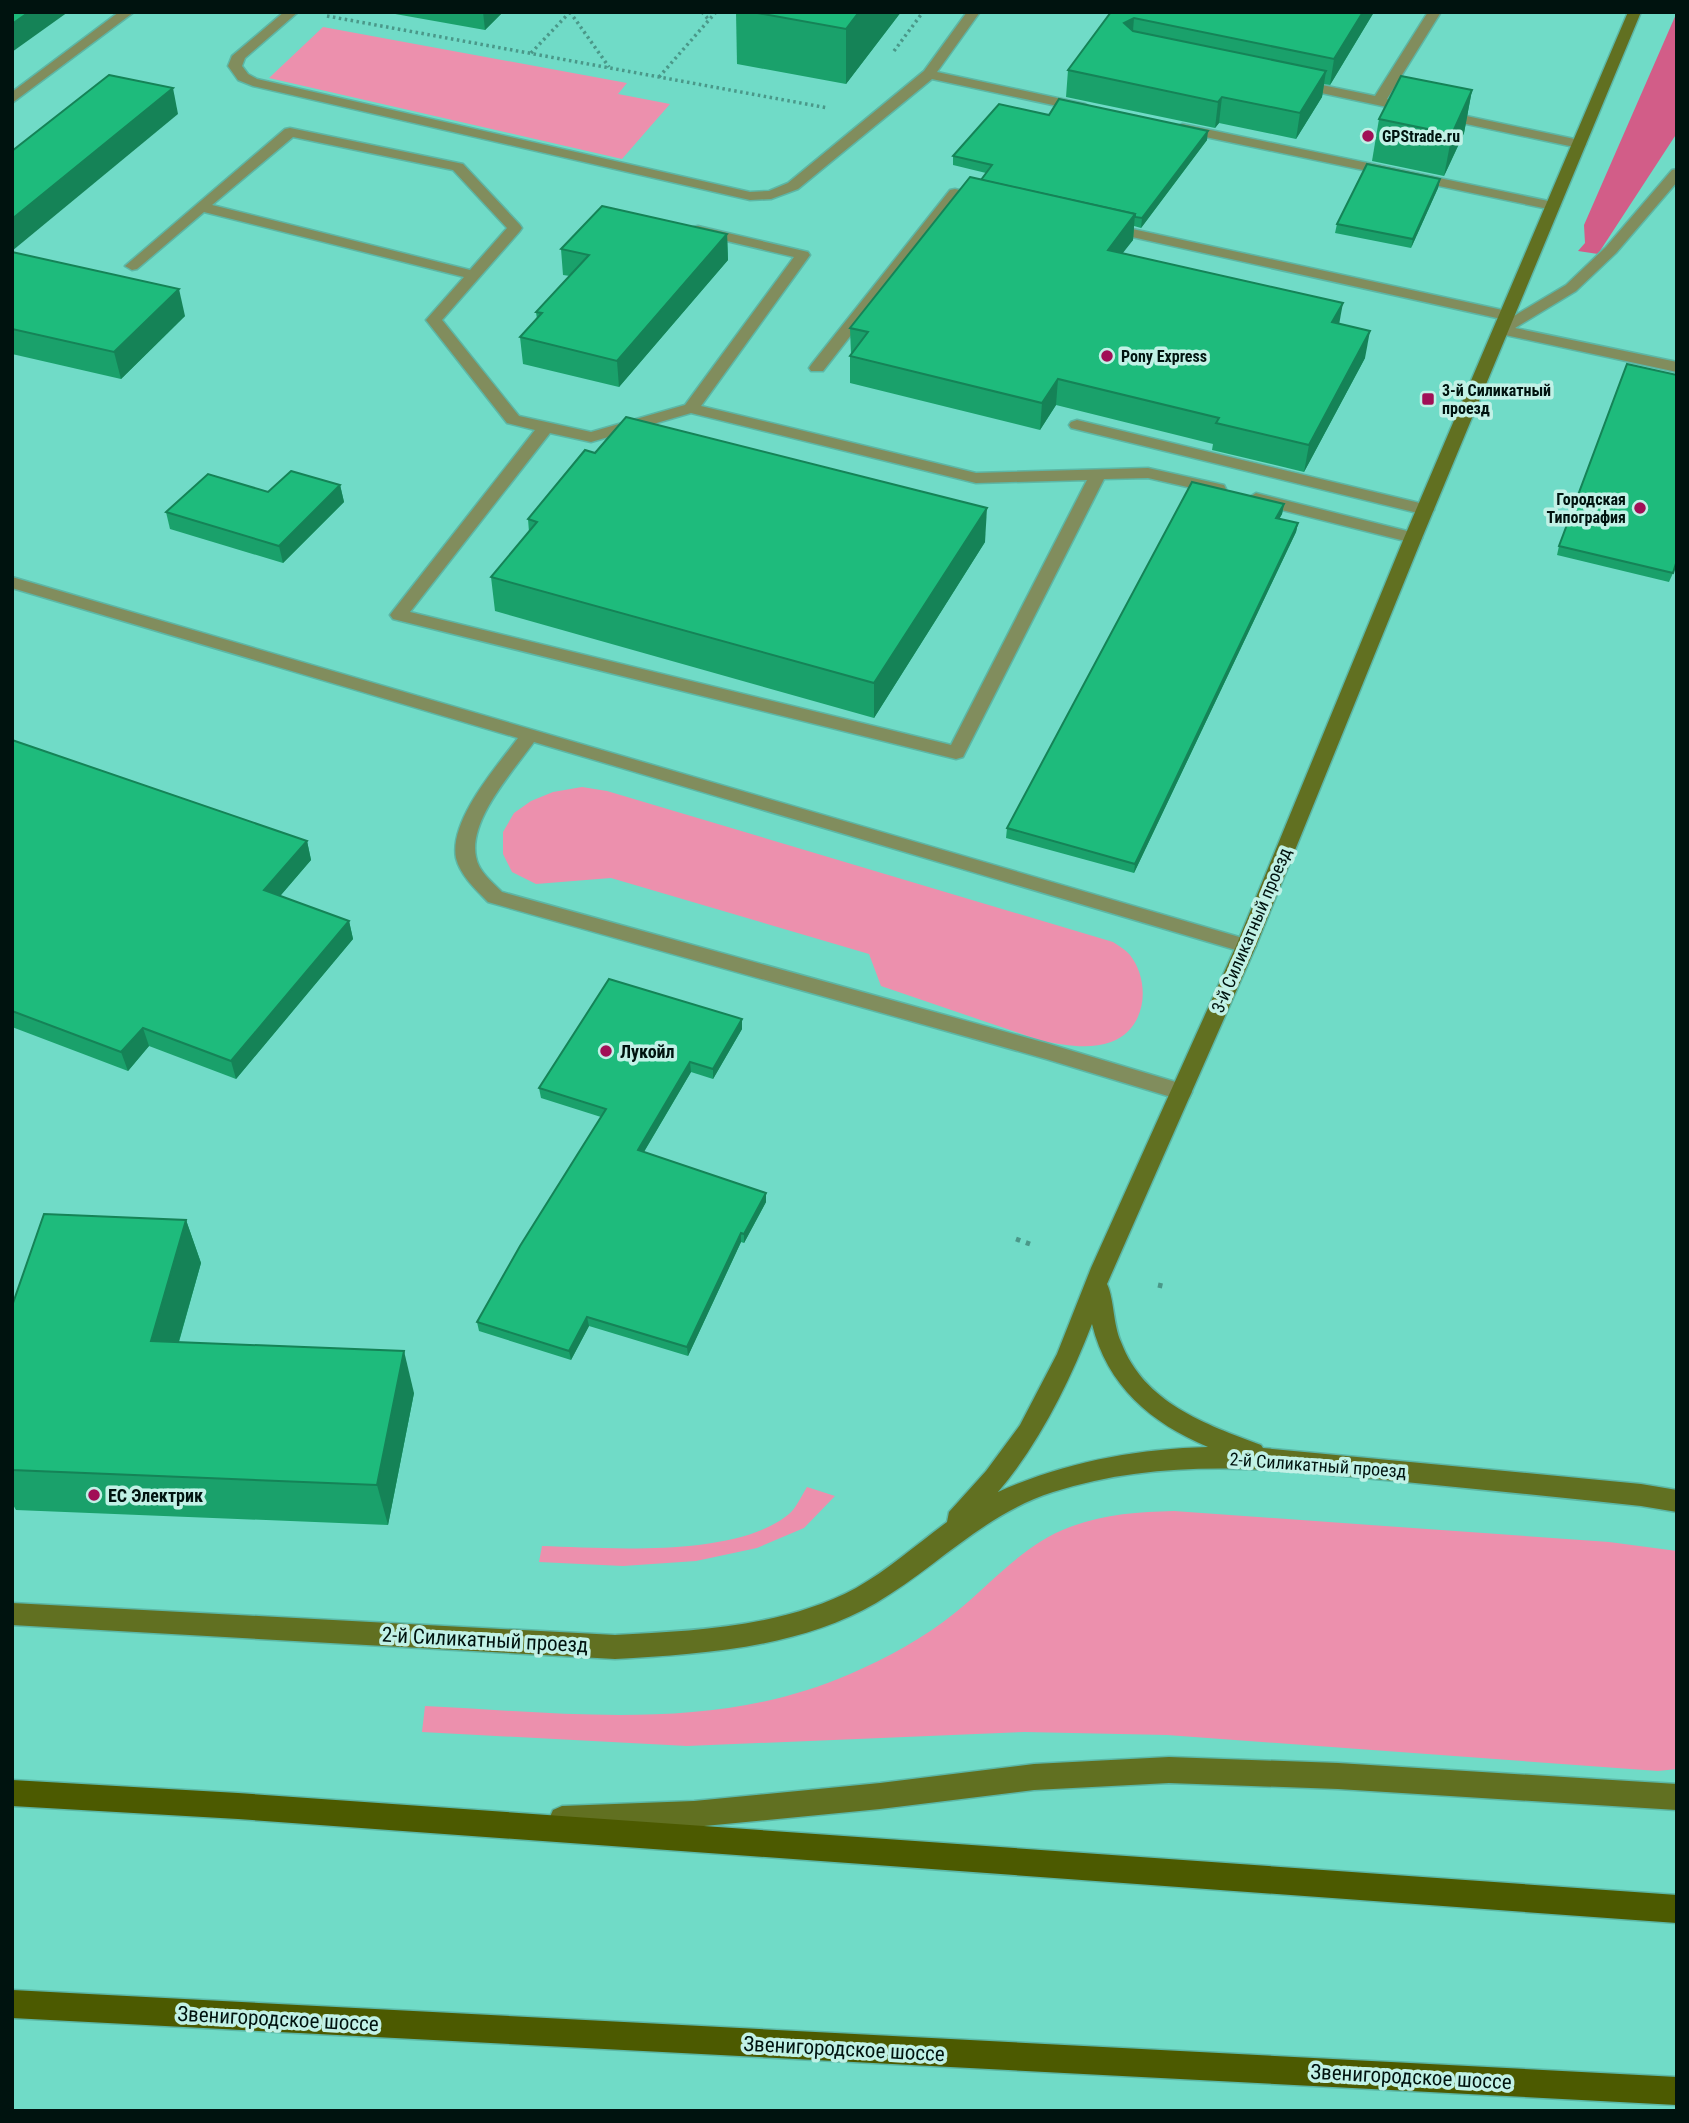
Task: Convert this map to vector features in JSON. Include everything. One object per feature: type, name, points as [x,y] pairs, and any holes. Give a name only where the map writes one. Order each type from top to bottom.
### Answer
[{"type":"main road","points":[[12,1793],[238,1806],[1677,1909]]},
{"type":"main road","name":"Звенигородское шоссе","points":[[12,2004],[1677,2091]]},
{"type":"street","name":"3-й Силикатный проезд","points":[[1056,1381],[1085,1319],[1102,1268],[1246,946],[1413,538],[1635,12]]},
{"type":"street","points":[[1102,1268],[1098,1294],[1102,1321],[1117,1358],[1138,1391],[1167,1413],[1204,1434],[1248,1451],[1289,1460]]},
{"type":"street","name":"2-й Силикатный проезд","points":[[935,1544],[995,1478],[1028,1432],[1056,1381]]},
{"type":"street","name":"2-й Силикатный проезд","points":[[12,1614],[615,1647],[700,1642],[785,1626],[850,1603],[972,1518],[1017,1495],[1070,1475],[1119,1463],[1163,1458],[1248,1457],[1289,1460],[1641,1495],[1677,1501]]},
{"type":"street","points":[[405,1818],[552,1820],[694,1814],[880,1796],[1034,1777],[1169,1770],[1338,1776],[1672,1797]]},
{"type":"lane","points":[[12,99],[128,12]]},
{"type":"lane","points":[[292,12],[239,56],[235,66],[243,77],[253,82],[736,195],[761,196],[783,191],[929,74],[974,12]]},
{"type":"lane","points":[[1379,102],[1436,12]]},
{"type":"lane","points":[[929,74],[1106,112]]},
{"type":"lane","points":[[1288,82],[1579,144]]},
{"type":"lane","points":[[1174,126],[1553,206]]},
{"type":"lane","points":[[132,265],[290,132],[458,167],[515,228],[434,320],[513,420],[591,438],[691,408],[976,478],[1148,473],[1413,538]]},
{"type":"lane","points":[[1504,323],[1571,288],[1611,250],[1677,173]]},
{"type":"lane","points":[[817,368],[955,193],[995,202]]},
{"type":"lane","points":[[201,207],[473,275]]},
{"type":"lane","points":[[1088,223],[1677,367]]},
{"type":"lane","points":[[682,226],[803,255],[691,408]]},
{"type":"lane","points":[[1077,425],[1426,510]]},
{"type":"lane","points":[[546,427],[399,615],[956,752],[1098,474]]},
{"type":"lane","points":[[12,582],[1246,946]]},
{"type":"lane","points":[[529,736],[476,814],[466,835],[465,857],[477,879],[495,897],[1181,1091]]},
{"type":"path","points":[[530,53],[570,12],[609,68]]},
{"type":"path","points":[[702,12],[709,20]]},
{"type":"path","points":[[659,77],[716,12]]},
{"type":"path","points":[[321,15],[877,117]]},
{"type":"path","points":[[1016,1239],[1030,1244]]},
{"type":"path","points":[[1158,1286],[1167,1287]]},
{"type":"shaded area","points":[[1677,12],[1677,133],[1598,254],[1578,251],[1585,243],[1584,225]]},
{"type":"shaded area","points":[[323,27],[627,83],[618,94],[670,104],[622,159],[269,78]]},
{"type":"shaded area","points":[[582,787],[607,791],[1113,942],[1130,955],[1137,966],[1143,991],[1138,1016],[1123,1036],[1111,1042],[1077,1046],[1042,1041],[881,986],[869,954],[611,878],[536,884],[512,872],[503,854],[503,832],[514,813],[531,801],[553,792]]},
{"type":"shaded area","points":[[807,1487],[835,1496],[804,1528],[757,1548],[696,1561],[623,1566],[539,1562],[542,1546],[670,1547],[737,1538],[766,1528],[789,1514]]},
{"type":"shaded area","points":[[1174,1511],[1609,1542],[1677,1551],[1677,1769],[1658,1771],[1167,1735],[1025,1732],[687,1746],[422,1732],[425,1706],[587,1715],[640,1715],[747,1705],[799,1693],[864,1668],[918,1639],[956,1612],[1023,1553],[1053,1534],[1108,1516]]},
{"type":"building","points":[[12,12],[29,12],[12,24]]},
{"type":"building","points":[[752,12],[859,12],[846,29]]},
{"type":"building","points":[[1111,12],[1363,12],[1334,59],[1134,18],[1124,23],[1133,31],[1326,71],[1300,113],[1222,97],[1218,102],[1068,70]]},
{"type":"building","points":[[109,75],[173,88],[12,219],[12,151]]},
{"type":"building","points":[[1401,76],[1472,90],[1452,134],[1379,119]]},
{"type":"building","points":[[1059,99],[1208,131],[1142,218],[1135,217],[1135,214],[981,180],[992,165],[953,156],[999,104],[1049,115]]},
{"type":"building","points":[[1367,164],[1440,179],[1413,239],[1337,224]]},
{"type":"building","name":"Pony Express","points":[[970,177],[1135,214],[1108,250],[1343,303],[1332,322],[1370,331],[1309,445],[1216,423],[1219,418],[1058,379],[1042,403],[850,356],[868,332],[850,328]]},
{"type":"building","points":[[602,206],[727,234],[617,361],[520,337],[542,313],[536,312],[589,255],[561,249]]},
{"type":"building","points":[[12,252],[179,289],[114,352],[12,329]]},
{"type":"building","points":[[1627,364],[1677,375],[1677,560],[1673,573],[1559,546]]},
{"type":"building","points":[[626,417],[987,508],[874,683],[491,577],[537,522],[528,519],[585,450],[595,453]]},
{"type":"building","points":[[291,471],[340,485],[279,546],[166,512],[208,474],[268,492]]},
{"type":"building","points":[[1192,482],[1284,504],[1276,518],[1298,523],[1135,864],[1007,828]]},
{"type":"building","points":[[12,740],[307,841],[264,890],[349,921],[231,1061],[143,1028],[121,1052],[12,1011]]},
{"type":"building","points":[[609,979],[742,1019],[713,1069],[690,1062],[638,1150],[766,1193],[744,1234],[741,1233],[687,1347],[587,1317],[569,1351],[477,1322],[520,1246],[606,1109],[539,1088]]},
{"type":"building","points":[[44,1214],[186,1220],[151,1341],[404,1351],[377,1485],[12,1470],[12,1306]]},
{"type":"place","name":"GPStrade.ru","points":[[1368,136]]},
{"type":"place","name":"Pony Express","points":[[1107,356]]},
{"type":"place","name":"3-й Силикатный проезд","points":[[1428,399]]},
{"type":"place","name":"Городская Типография","points":[[1640,508]]},
{"type":"place","name":"Лукойл","points":[[606,1051]]},
{"type":"place","name":"ЕС Электрик","points":[[94,1495]]}]
